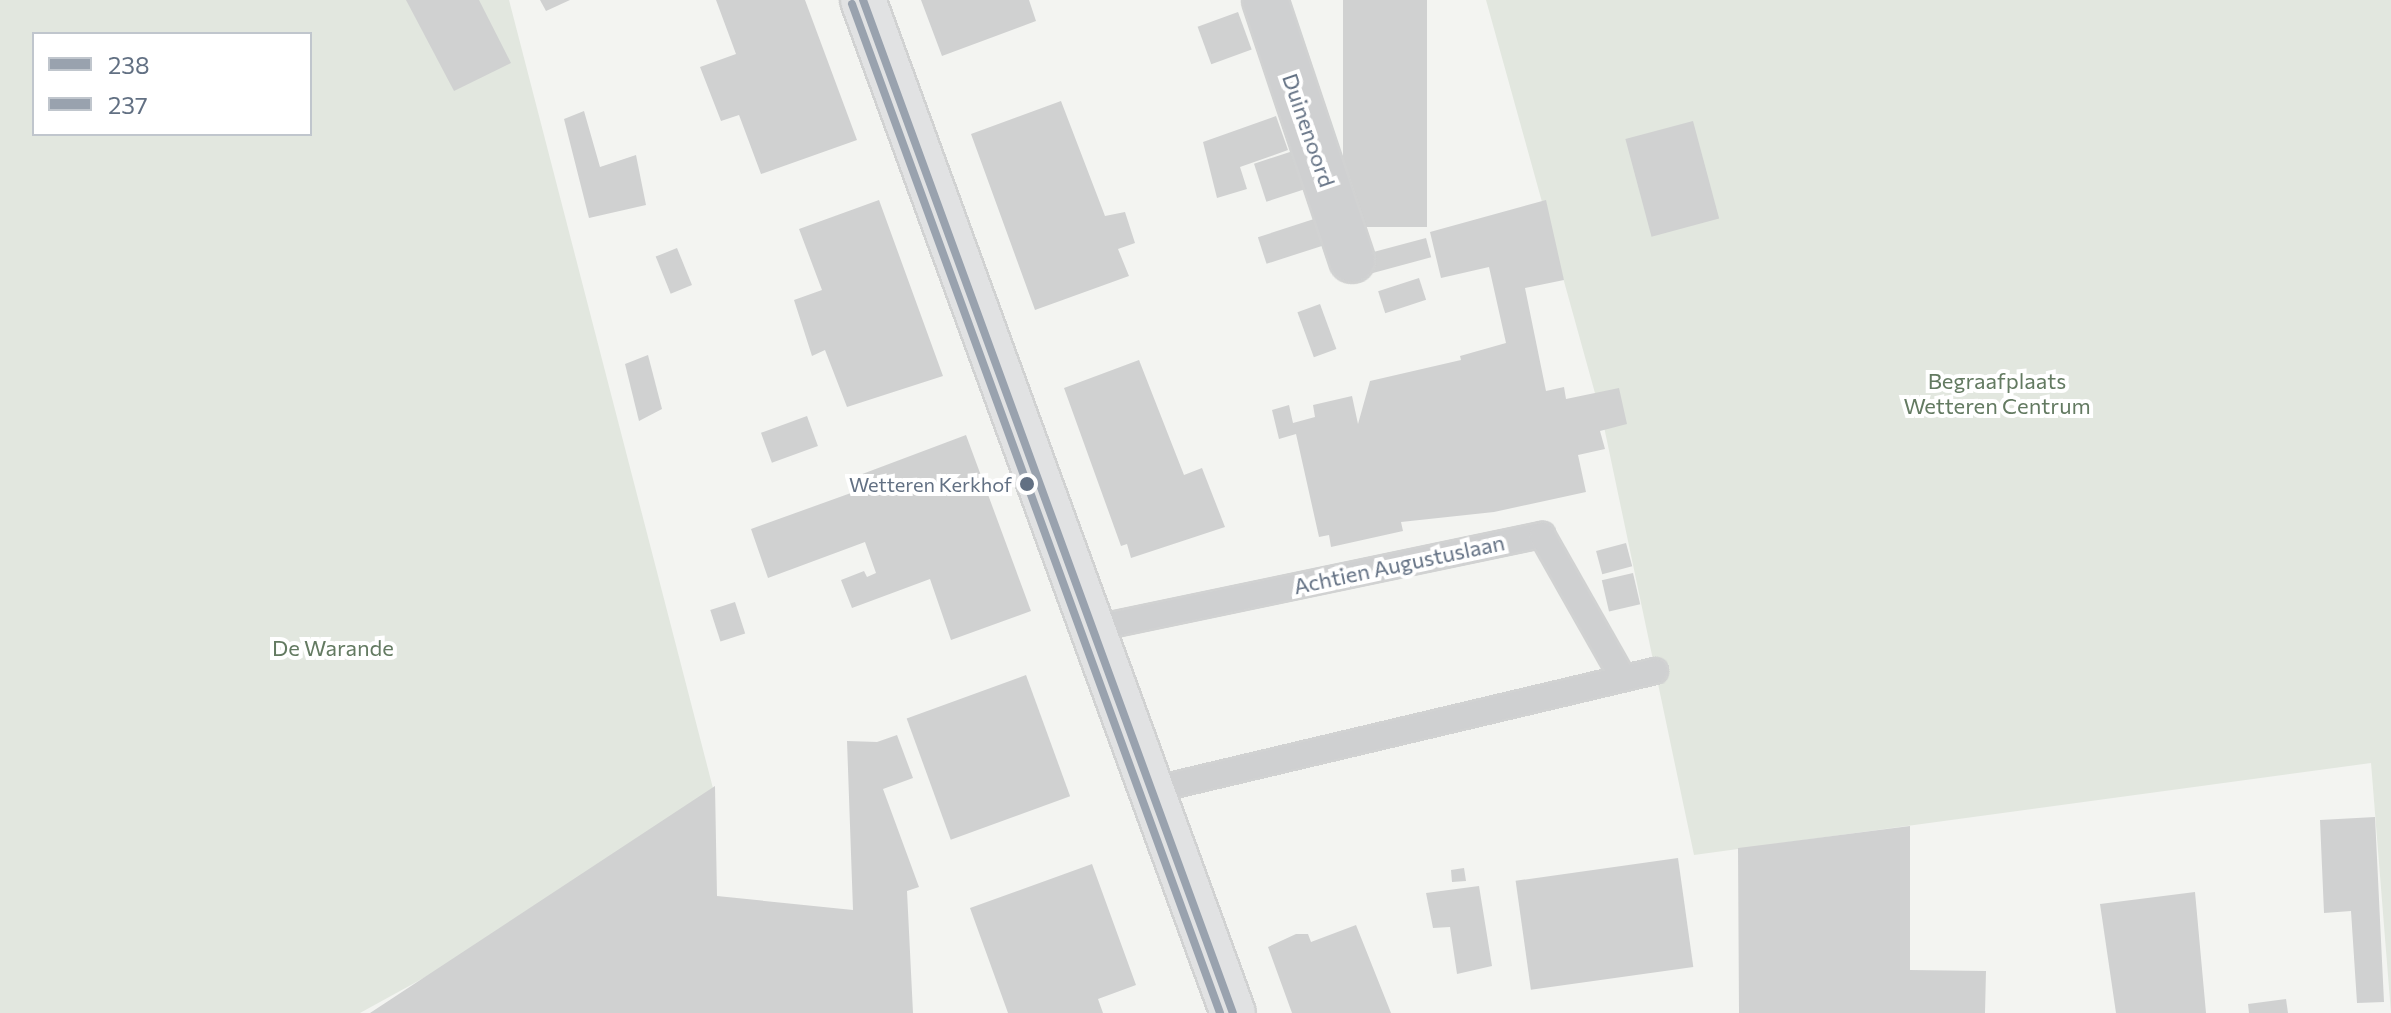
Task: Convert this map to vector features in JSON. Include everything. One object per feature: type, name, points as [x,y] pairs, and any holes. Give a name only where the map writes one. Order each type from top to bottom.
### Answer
[{"type":"main road","points":[[863,0],[1096,628],[1233,1013]]},
{"type":"street","name":"Duinenoord","points":[[1265,0],[1352,260]]},
{"type":"lane","name":"Achtien Augustuslaan","points":[[1096,628],[1542,535],[1623,678]]},
{"type":"lane","points":[[1153,790],[1655,671]]},
{"type":"green space","name":"De Warande","points":[[0,0],[509,0],[715,796],[518,926],[360,1013],[0,1013]]},
{"type":"green space","name":"Begraafplaats Wetteren Centrum","points":[[1486,0],[2391,0],[2391,1013],[2371,763],[1694,855],[1603,422]]},
{"type":"building","points":[[406,0],[479,0],[511,63],[454,91]]},
{"type":"building","points":[[540,0],[570,0],[546,11]]},
{"type":"building","points":[[716,0],[805,0],[857,140],[761,174],[739,115],[721,121],[700,67],[736,54]]},
{"type":"building","points":[[921,0],[1029,0],[1036,21],[942,56]]},
{"type":"building","points":[[1343,0],[1427,0],[1427,227],[1343,227]]},
{"type":"building","points":[[1238,12],[1252,50],[1211,64],[1198,27]]},
{"type":"building","points":[[1061,101],[1105,216],[1125,212],[1135,243],[1118,249],[1129,276],[1035,310],[971,134]]},
{"type":"building","points":[[584,111],[600,167],[636,155],[646,205],[589,218],[564,119]]},
{"type":"building","points":[[1276,116],[1288,150],[1240,167],[1247,189],[1217,198],[1203,142]]},
{"type":"building","points":[[1693,121],[1719,219],[1652,237],[1625,139]]},
{"type":"building","points":[[1293,151],[1305,189],[1266,202],[1254,164]]},
{"type":"building","points":[[879,200],[943,376],[847,407],[825,350],[812,356],[794,300],[822,290],[799,229]]},
{"type":"building","points":[[1546,200],[1564,280],[1525,288],[1546,391],[1564,387],[1566,399],[1619,388],[1627,424],[1600,431],[1605,449],[1578,455],[1586,492],[1494,512],[1401,522],[1403,531],[1331,547],[1329,535],[1319,537],[1296,434],[1279,439],[1272,410],[1289,405],[1293,423],[1315,417],[1313,405],[1352,396],[1358,424],[1370,381],[1461,360],[1460,356],[1506,343],[1489,267],[1441,278],[1430,232]]},
{"type":"building","points":[[1314,219],[1323,246],[1267,264],[1258,237]]},
{"type":"building","points":[[1426,238],[1431,257],[1367,274],[1362,255]]},
{"type":"building","points":[[677,248],[692,285],[671,294],[656,257]]},
{"type":"building","points":[[1419,278],[1426,300],[1385,313],[1378,291]]},
{"type":"building","points":[[1320,304],[1336,349],[1314,357],[1297,312]]},
{"type":"building","points":[[648,355],[662,409],[639,421],[625,364]]},
{"type":"building","points":[[1139,360],[1184,475],[1202,468],[1225,527],[1131,558],[1127,544],[1121,546],[1064,388]]},
{"type":"building","points":[[807,416],[818,446],[772,463],[761,433]]},
{"type":"building","points":[[966,435],[1031,611],[951,640],[930,579],[852,608],[841,580],[864,571],[867,577],[876,573],[865,542],[768,578],[751,529],[862,489],[857,476]]},
{"type":"building","points":[[1626,543],[1632,566],[1602,574],[1596,551]]},
{"type":"building","points":[[1633,573],[1640,604],[1609,611],[1602,580]]},
{"type":"building","points":[[735,602],[745,633],[720,641],[710,610]]},
{"type":"building","points":[[1026,675],[1070,796],[951,840],[907,718]]},
{"type":"building","points":[[897,735],[913,778],[883,789],[919,887],[907,891],[913,1013],[370,1013],[715,786],[717,896],[853,910],[847,741],[877,742]]},
{"type":"building","points":[[2375,817],[2384,1002],[2357,1003],[2351,911],[2324,913],[2320,820]]},
{"type":"building","points":[[1910,826],[1910,970],[1986,971],[1985,1013],[1739,1013],[1738,848]]},
{"type":"building","points":[[1678,858],[1693,967],[1531,990],[1516,881]]},
{"type":"building","points":[[1092,864],[1136,985],[1098,999],[1103,1013],[1008,1013],[970,908]]},
{"type":"building","points":[[1464,868],[1466,881],[1452,882],[1451,870]]},
{"type":"building","points":[[1479,886],[1492,966],[1457,974],[1450,927],[1433,928],[1426,893]]},
{"type":"building","points":[[2195,892],[2206,1013],[2116,1013],[2100,904]]},
{"type":"building","points":[[1356,925],[1391,1013],[1292,1013],[1268,947],[1296,934],[1308,934],[1311,942]]},
{"type":"building","points":[[2286,999],[2288,1013],[2249,1013],[2248,1004]]},
{"type":"transit line","name":"238","points":[[863,0],[1233,1013]]},
{"type":"transit line","name":"237","points":[[852,4],[1220,1013]]},
{"type":"place","name":"Wetteren Kerkhof","points":[[1027,484]]}]
